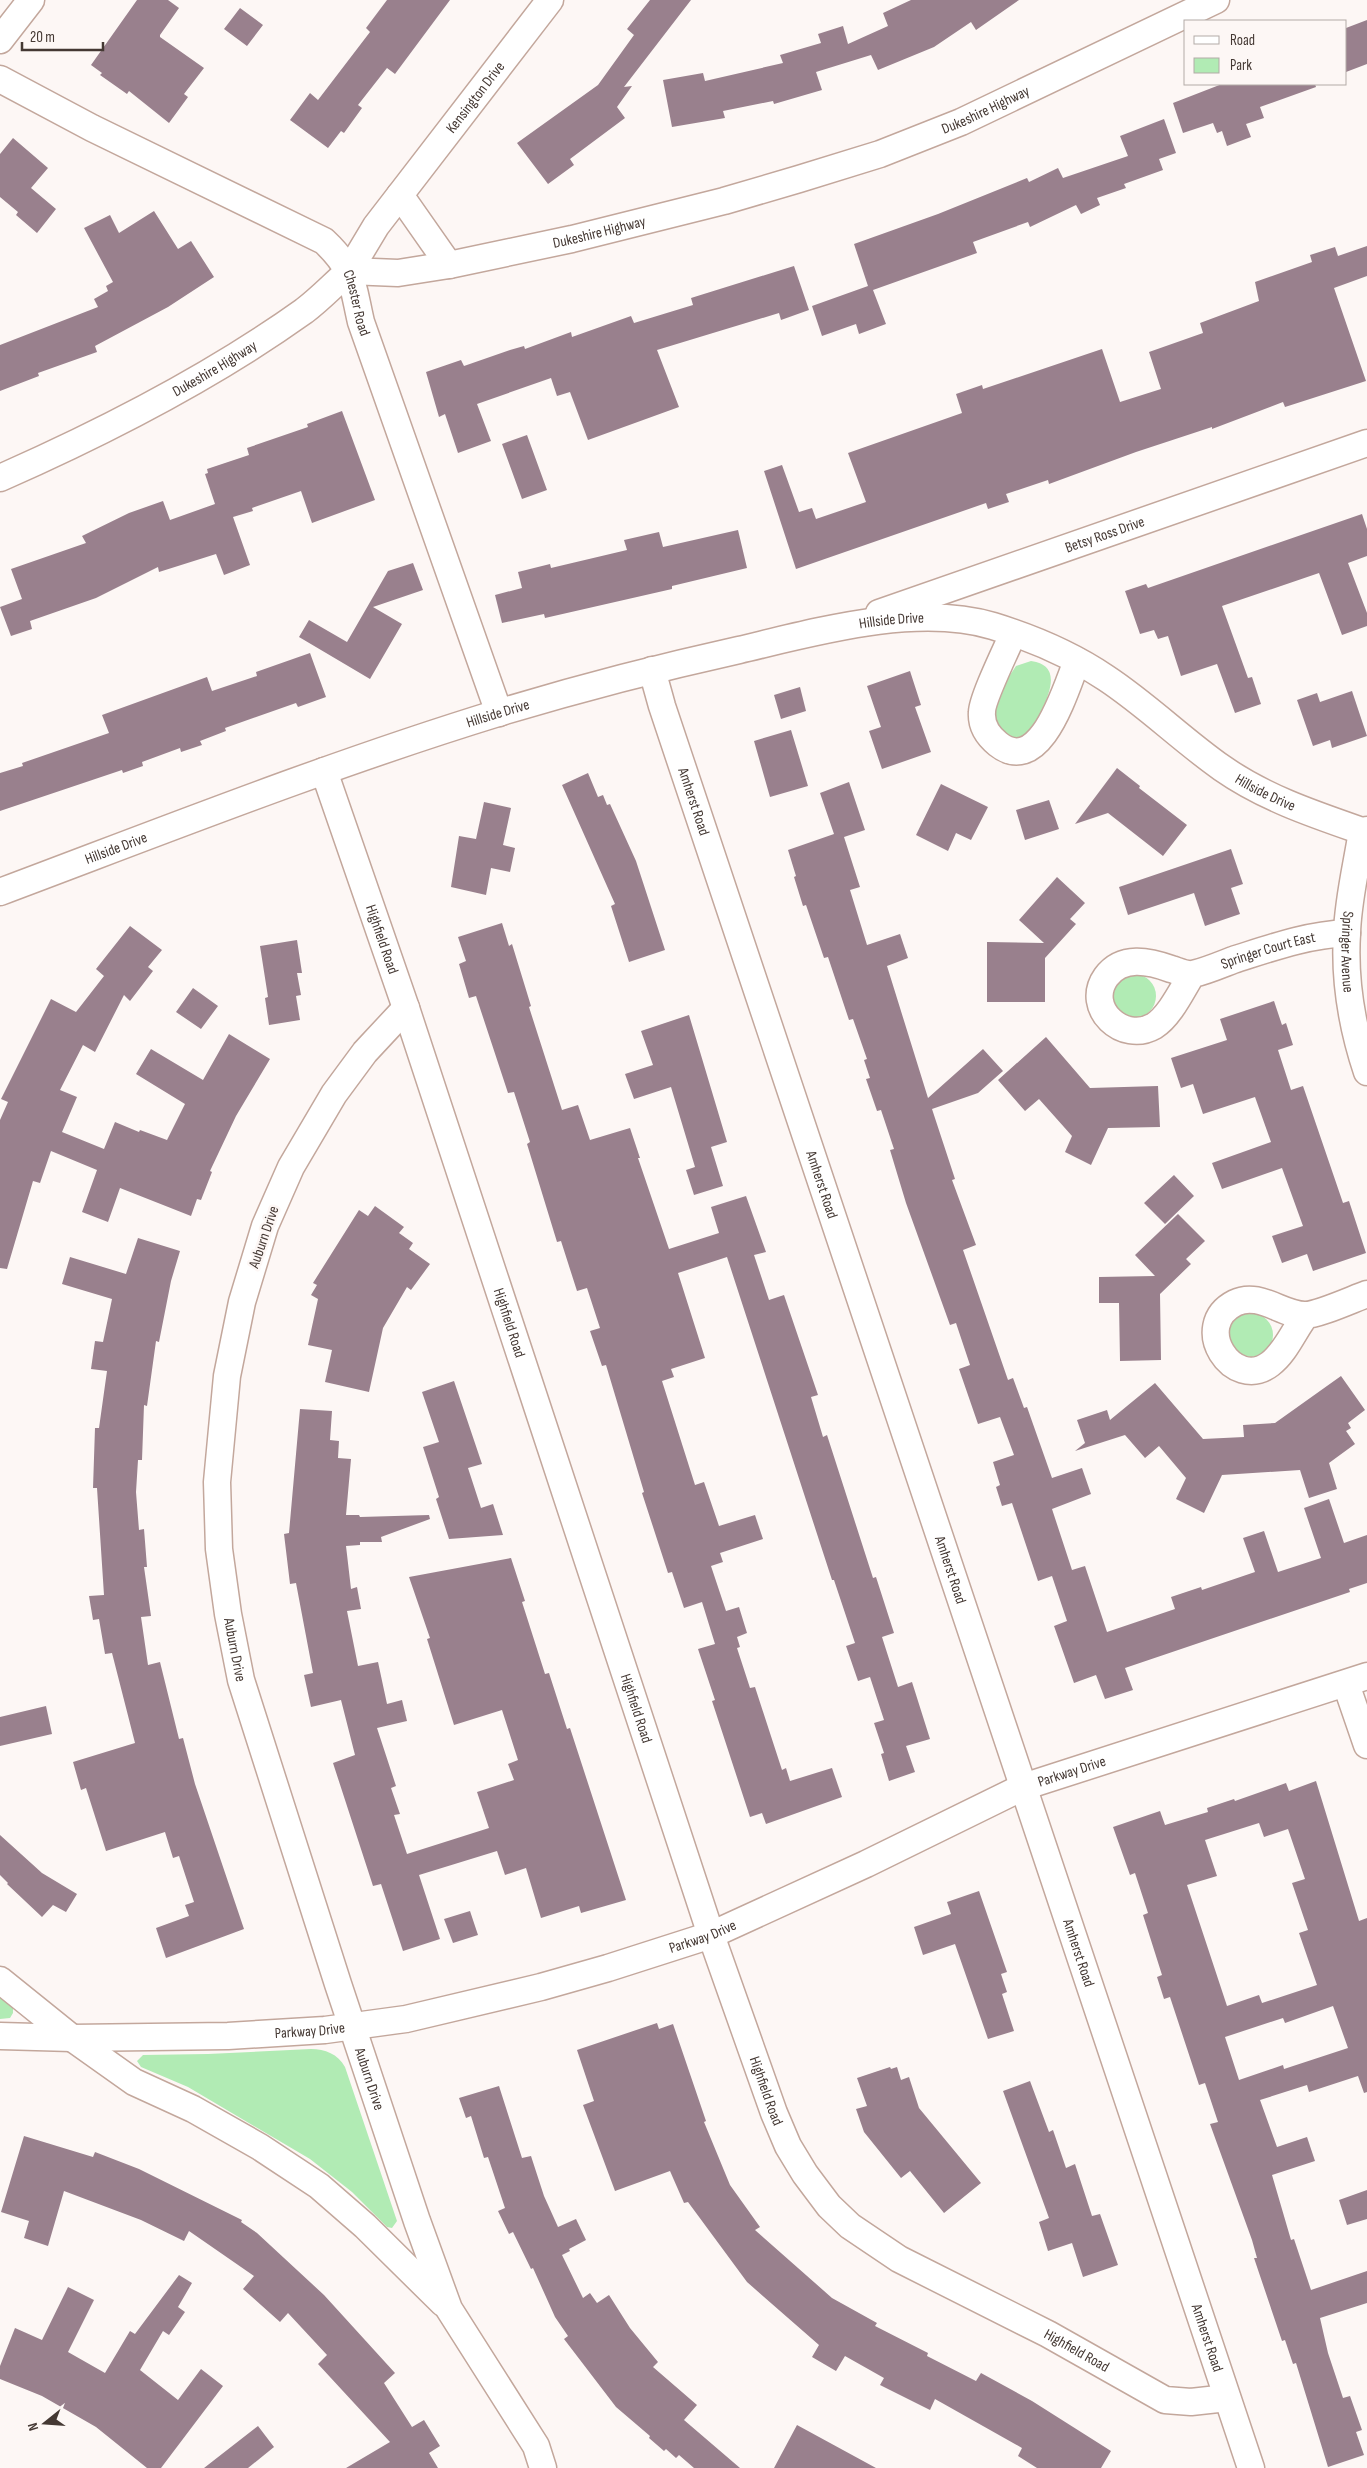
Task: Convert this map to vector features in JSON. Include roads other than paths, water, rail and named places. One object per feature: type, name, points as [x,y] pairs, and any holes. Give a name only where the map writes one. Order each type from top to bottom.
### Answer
[{"type":"street","points":[[0,40],[31,0]]},
{"type":"street","name":"Kensington Drive","points":[[350,271],[376,226],[550,0]]},
{"type":"street","name":"Dukeshire Highway","points":[[0,478],[119,421],[179,388],[304,310],[350,271],[398,273],[450,265],[572,239],[724,201],[880,154],[994,108],[1216,0]]},
{"type":"street","name":"Chester Road","points":[[0,79],[92,128],[324,241],[338,255],[350,271],[361,322],[499,713]]},
{"type":"street","points":[[400,195],[450,265]]},
{"type":"street","name":"Betsy Ross Drive","points":[[843,626],[1367,443]]},
{"type":"street","name":"Hillside Drive","points":[[0,892],[324,771],[499,713],[652,670],[843,626],[912,619],[959,620],[990,625],[1043,644],[1107,678],[1169,728],[1224,769],[1252,787],[1282,803],[1365,830]]},
{"type":"street","points":[[1013,634],[981,710],[983,725],[992,740],[1004,748],[1021,751],[1036,745],[1046,734],[1077,661]]},
{"type":"street","name":"Amherst Road","points":[[652,670],[662,706],[1251,2468]]},
{"type":"street","name":"Highfield Road","points":[[324,771],[406,1008],[711,1935],[774,2113],[788,2146],[804,2174],[829,2206],[850,2226],[899,2259],[1048,2334],[1151,2393],[1178,2402],[1227,2398]]},
{"type":"street","name":"Springer Avenue","points":[[1365,830],[1346,933],[1349,997],[1367,1072]]},
{"type":"street","name":"Springer Court East","points":[[1192,974],[1296,940],[1323,934],[1346,933]]},
{"type":"street","name":"Auburn Drive","points":[[406,1008],[365,1052],[334,1094],[291,1167],[265,1226],[242,1302],[227,1376],[217,1482],[219,1549],[228,1614],[241,1680],[352,2026],[449,2309],[539,2457],[562,2468]]},
{"type":"street","points":[[1306,1315],[1367,1294]]},
{"type":"street","points":[[1356,1680],[1367,1745]]},
{"type":"street","name":"Parkway Drive","points":[[0,2036],[72,2038],[228,2036],[324,2030],[406,2019],[540,1987],[608,1968],[711,1935],[866,1864],[1023,1787],[1356,1680]]},
{"type":"street","name":"Auburn Drive","points":[[0,1980],[72,2038],[134,2082],[193,2109],[260,2147],[319,2186],[366,2226],[449,2309]]}]
